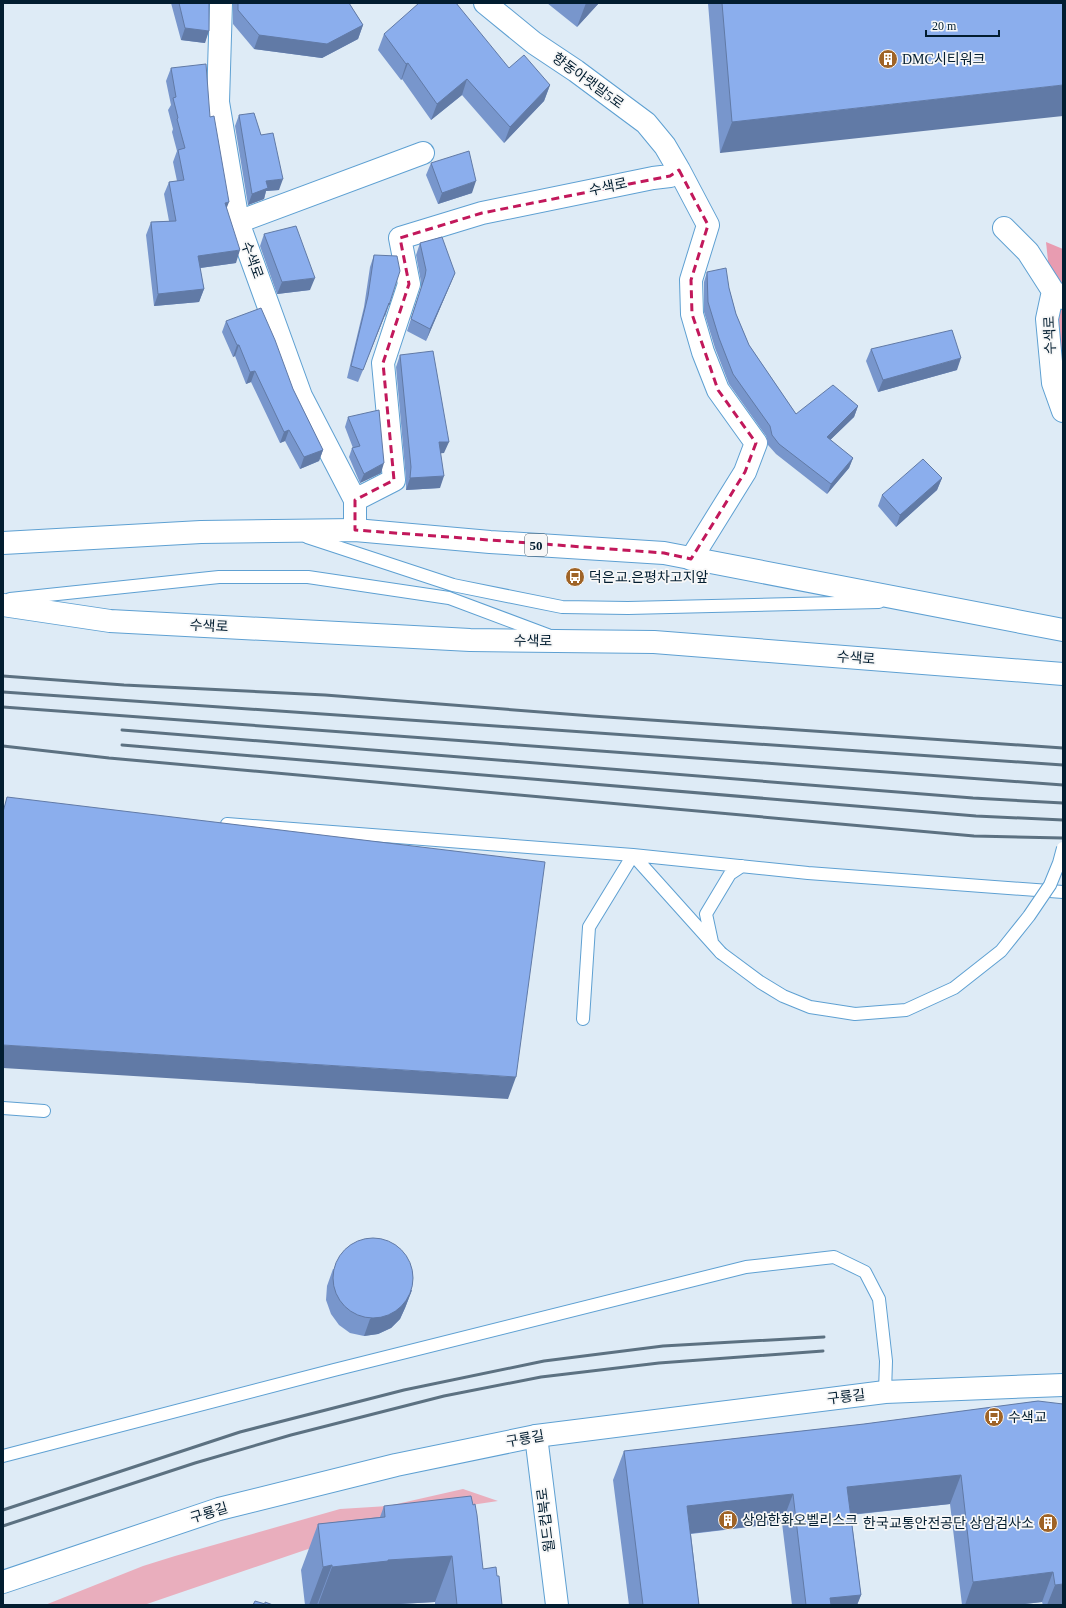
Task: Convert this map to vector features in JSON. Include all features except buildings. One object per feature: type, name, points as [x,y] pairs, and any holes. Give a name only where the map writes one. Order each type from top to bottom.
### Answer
[{"type":"main road","name":"수색로","points":[[221,3],[218,102],[238,222],[301,396],[354,500],[355,530]]},
{"type":"main road","name":"향동아랫말5로","points":[[485,3],[534,43],[576,71],[646,123],[665,146],[679,170]]},
{"type":"main road","points":[[238,222],[423,153]]},
{"type":"main road","name":"수색로","points":[[354,500],[394,480],[383,363],[409,284],[400,238],[482,213],[653,178],[670,176],[679,170]]},
{"type":"main road","points":[[679,170],[708,226],[691,280],[692,314],[703,352],[718,390],[756,444],[745,472],[691,559]]},
{"type":"main road","name":"수색로","points":[[1004,228],[1028,252],[1058,294],[1047,319],[1053,383],[1063,411]]},
{"type":"main road","name":"50","points":[[3,544],[201,532],[355,530],[490,542],[664,553],[1063,630]]},
{"type":"main road","name":"수색로","points":[[3,605],[110,621],[470,640],[654,642],[1063,674]]},
{"type":"main road","name":"구룡길","points":[[3,1582],[219,1509],[396,1465],[536,1436],[885,1392],[1063,1384]]},
{"type":"main road","name":"월드컵북로","points":[[536,1436],[557,1605]]},
{"type":"lane","points":[[291,531],[453,585],[562,606],[628,608],[914,602]]},
{"type":"lane","points":[[3,600],[219,577],[308,577],[450,598],[565,641]]},
{"type":"lane","points":[[214,824],[633,855],[808,873],[1063,892]]},
{"type":"lane","points":[[633,855],[721,953],[760,982],[783,996],[810,1007],[855,1014],[906,1010],[954,988],[1001,951],[1029,916],[1050,885],[1063,848]]},
{"type":"lane","points":[[583,1019],[588,927],[633,855]]},
{"type":"lane","points":[[712,943],[706,914],[730,874],[742,866]]},
{"type":"lane","points":[[3,1108],[44,1111]]},
{"type":"lane","points":[[3,1456],[341,1368],[746,1267],[834,1257],[865,1272],[879,1299],[886,1361],[885,1392]]},
{"type":"highlighted area","points":[[679,170],[708,225],[691,280],[692,314],[718,390],[756,443],[745,472],[691,559],[664,553],[355,530],[355,500],[394,480],[383,363],[409,284],[400,238],[482,213],[670,176]]},
{"type":"shaded area","points":[[1046,242],[1063,249],[1063,380],[1060,372]]},
{"type":"shaded area","points":[[463,1489],[498,1501],[451,1508],[355,1533],[144,1605],[45,1605],[143,1566],[340,1509],[388,1506]]},
{"type":"railway","points":[[3,676],[124,685],[325,695],[592,716],[1063,748]]},
{"type":"railway","points":[[3,692],[1063,765]]},
{"type":"railway","points":[[3,707],[1063,785]]},
{"type":"railway","points":[[122,730],[973,798],[1063,803]]},
{"type":"railway","points":[[122,745],[976,816],[1063,820]]},
{"type":"railway","points":[[3,746],[109,758],[974,836],[1063,838]]},
{"type":"railway","points":[[3,1510],[240,1432],[404,1390],[544,1361],[663,1346],[824,1337]]},
{"type":"railway","points":[[3,1526],[195,1463],[291,1435],[444,1396],[541,1377],[659,1363],[823,1351]]},
{"type":"place","name":"DMC시티워크","points":[[888,59]]},
{"type":"place","name":"덕은교.은평차고지앞","points":[[575,577]]},
{"type":"place","name":"수색교","points":[[994,1417]]},
{"type":"place","name":"상암한화오벨리스크","points":[[728,1520]]},
{"type":"place","name":"한국교통안전공단 상암검사소","points":[[1048,1523]]}]
